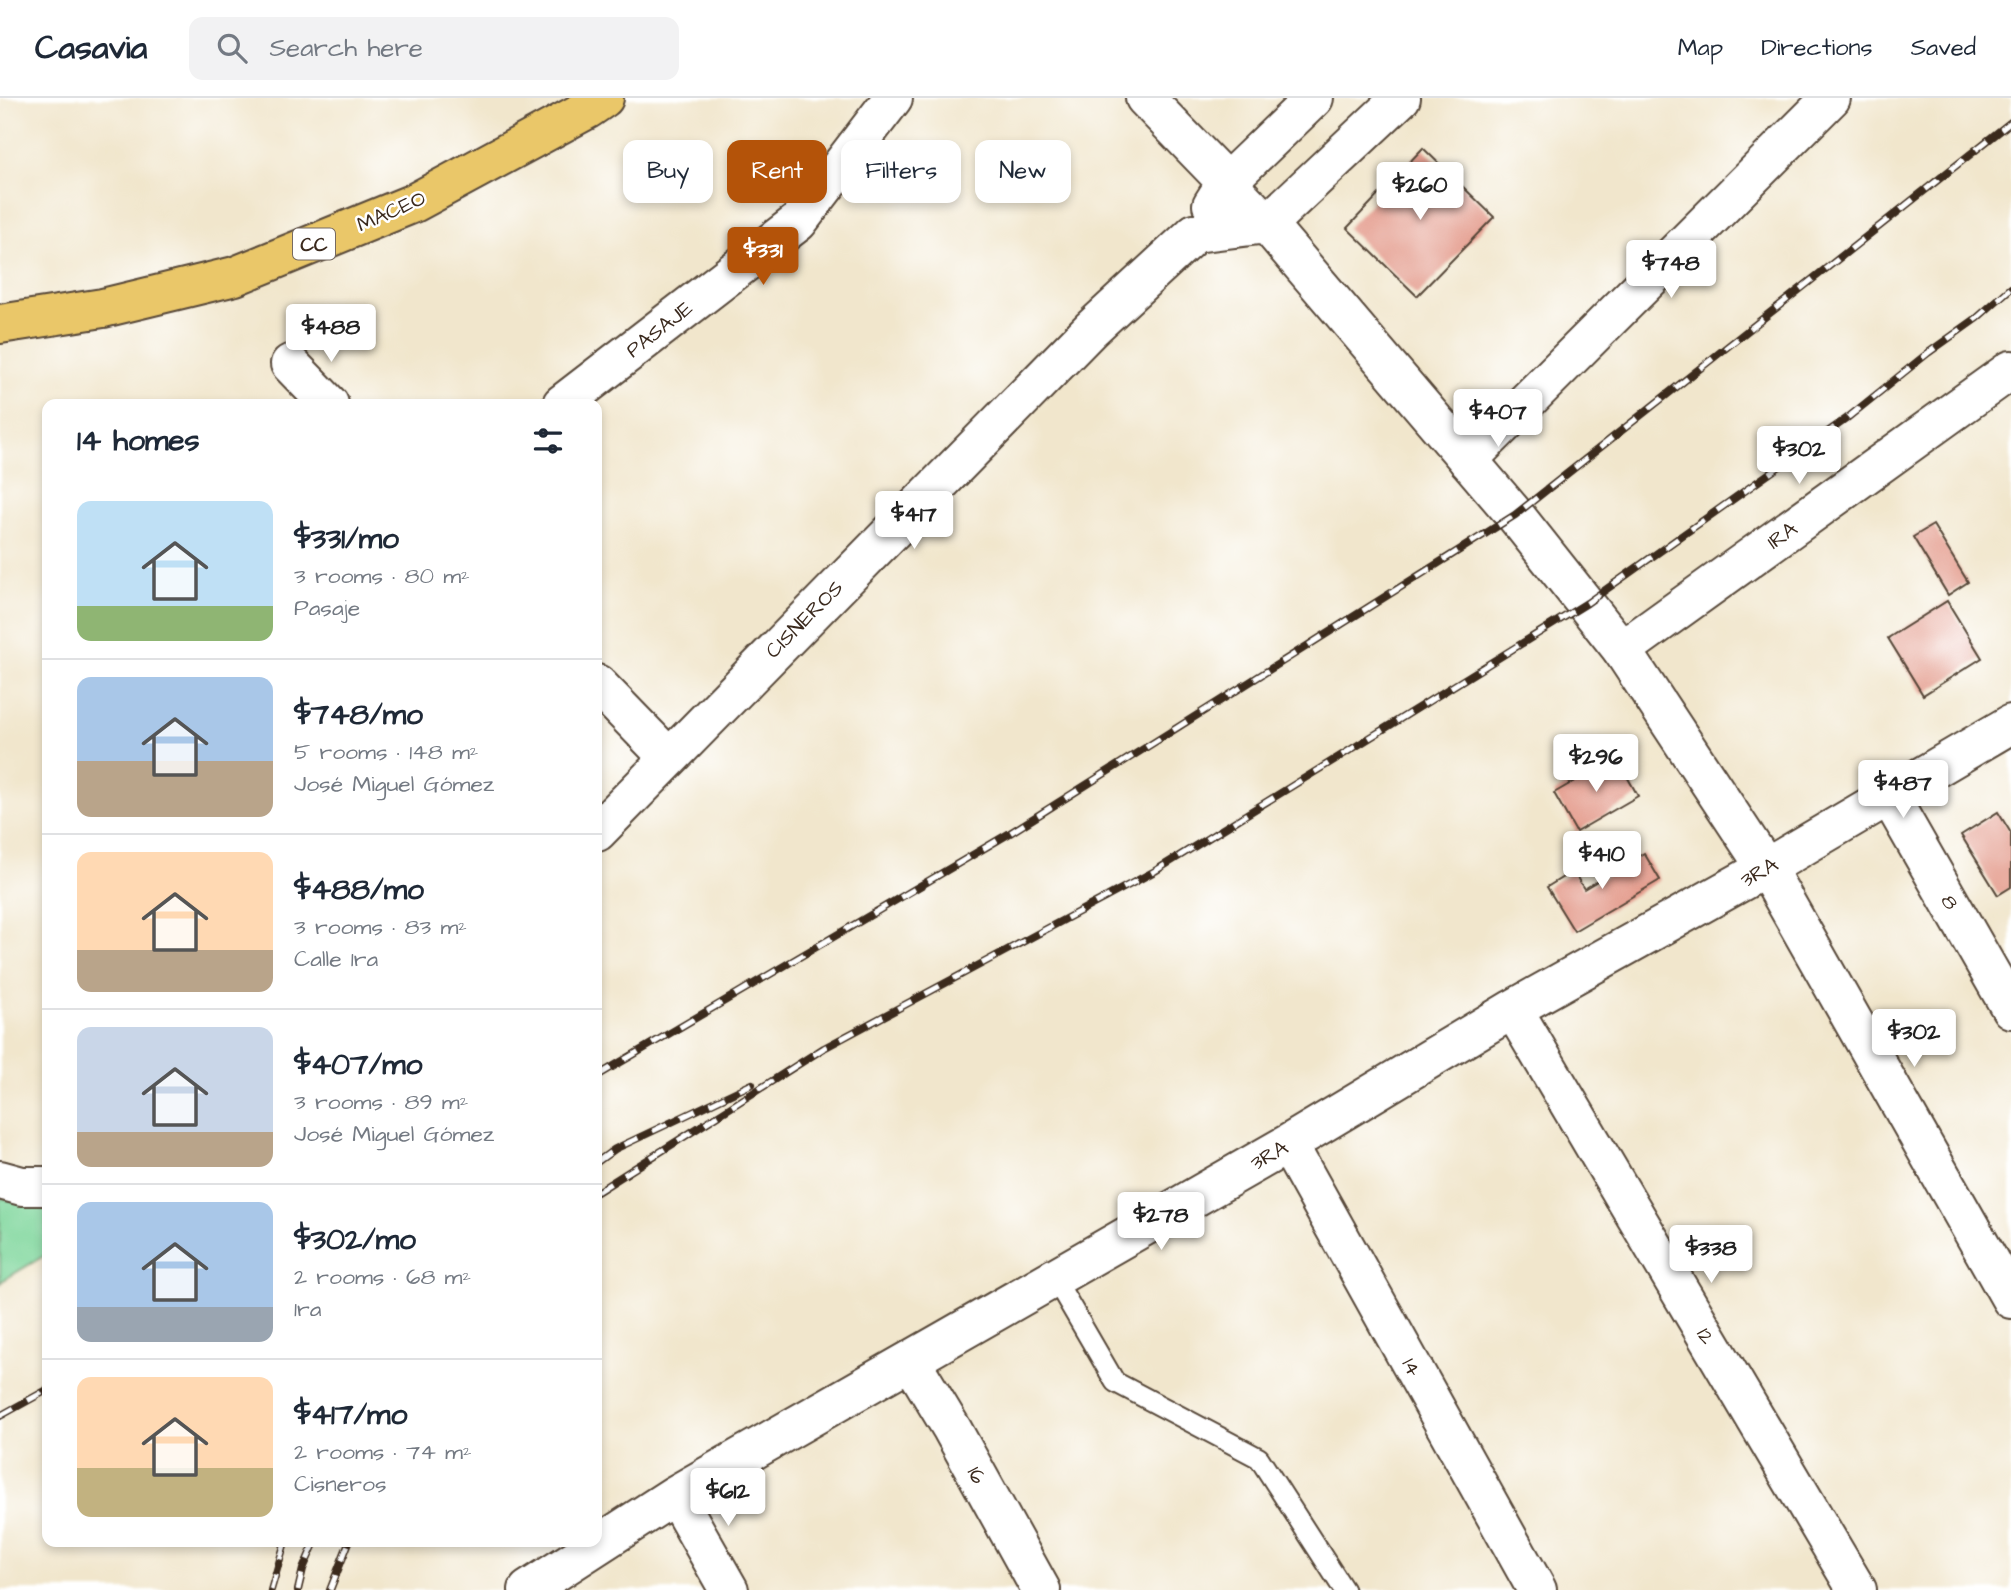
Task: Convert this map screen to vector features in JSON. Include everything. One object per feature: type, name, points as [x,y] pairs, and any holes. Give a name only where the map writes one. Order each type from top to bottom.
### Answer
[{"type":"highway","name":"MACEO","points":[[0,324],[103,308],[235,276],[414,203],[604,98]]},
{"type":"street","name":"PASAJE","points":[[569,399],[799,222],[893,98]]},
{"type":"street","points":[[1145,98],[1267,224],[1579,593],[1622,650],[1766,868],[2011,1299]]},
{"type":"street","name":"CISNEROS","points":[[602,827],[1091,329],[1195,233],[1226,183],[1314,98]]},
{"type":"street","points":[[1195,233],[1267,224],[1401,98]]},
{"type":"street","points":[[1468,460],[1831,98]]},
{"type":"street","points":[[290,364],[323,399]]},
{"type":"street","name":"1RA","points":[[1622,650],[2011,370]]},
{"type":"street","points":[[602,689],[668,757]]},
{"type":"street","name":"3RA","points":[[602,1542],[676,1495],[1055,1279],[1513,1009],[1766,868],[2011,724]]},
{"type":"street","name":"8","points":[[1888,794],[2011,1009]]},
{"type":"street","name":"12","points":[[1513,1009],[1857,1590]]},
{"type":"street","name":"14","points":[[1288,1144],[1536,1590]]},
{"type":"street","points":[[0,1180],[22,1186],[42,1186]]},
{"type":"street","name":"16","points":[[911,1361],[1041,1590]]},
{"type":"street","points":[[676,1495],[729,1590]]},
{"type":"street","name":"3RA","points":[[528,1590],[595,1547]]},
{"type":"lane","points":[[1055,1279],[1115,1382],[1259,1458],[1344,1590]]},
{"type":"green space","points":[[0,1197],[42,1209],[42,1257],[2,1281],[0,1285]]},
{"type":"building","points":[[1423,148],[1494,217],[1417,296],[1347,228]]},
{"type":"building","points":[[1933,525],[1968,582],[1948,595],[1913,537]]},
{"type":"building","points":[[1947,601],[1982,658],[1923,695],[1888,638]]},
{"type":"building","points":[[1616,757],[1638,796],[1576,832],[1554,793]]},
{"type":"building","points":[[1998,812],[2011,833],[2011,887],[1998,895],[1961,835]]},
{"type":"building","points":[[1644,853],[1660,880],[1574,931],[1547,887],[1573,871],[1584,889]]},
{"type":"railway","points":[[602,1073],[1010,833],[1515,515],[2011,122]]},
{"type":"railway","points":[[602,1189],[824,1048],[1155,871],[1587,603],[1846,419],[1928,353],[1977,318],[2011,288]]},
{"type":"railway","points":[[602,1158],[615,1149],[752,1084]]},
{"type":"railway","points":[[0,1416],[42,1393]]},
{"type":"railway","points":[[271,1590],[284,1547]]},
{"type":"railway","points":[[298,1590],[313,1547]]},
{"type":"railway","points":[[330,1590],[347,1547]]}]
